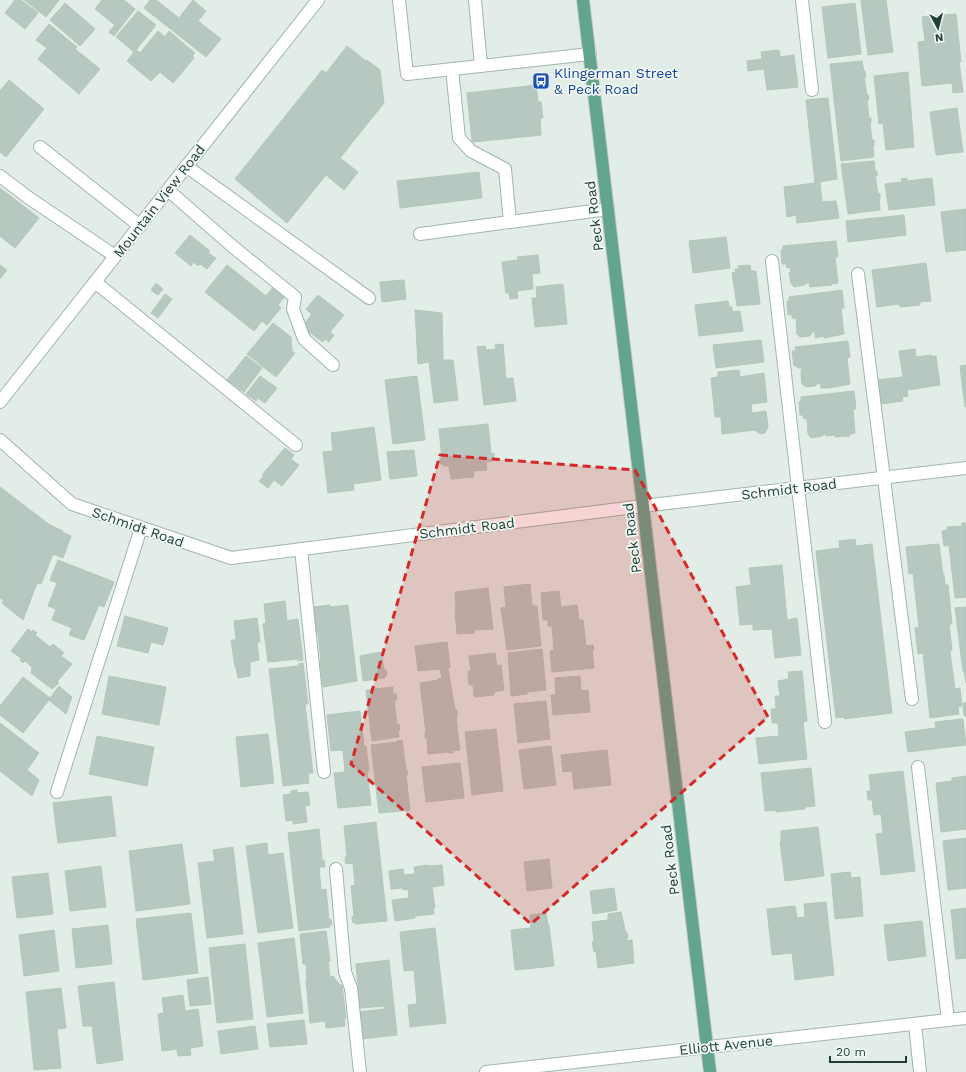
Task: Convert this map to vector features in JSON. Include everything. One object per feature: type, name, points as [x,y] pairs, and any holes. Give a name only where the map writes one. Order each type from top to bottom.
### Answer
[{"type":"main road","name":"Peck Road","points":[[583,0],[710,1072]]},
{"type":"street","name":"Mountain View Road","points":[[0,402],[318,0]]},
{"type":"street","points":[[399,0],[407,74],[590,54]]},
{"type":"street","points":[[475,0],[481,66]]},
{"type":"street","points":[[802,0],[812,90]]},
{"type":"street","points":[[452,69],[459,138],[471,151],[505,169],[510,222]]},
{"type":"street","points":[[40,147],[140,226]]},
{"type":"street","points":[[186,166],[370,298]]},
{"type":"street","points":[[0,176],[29,198],[115,256]]},
{"type":"street","points":[[168,190],[232,246],[295,297],[293,309],[304,339],[333,365]]},
{"type":"street","points":[[420,234],[608,209]]},
{"type":"street","points":[[772,261],[825,722]]},
{"type":"street","points":[[858,274],[912,699]]},
{"type":"street","points":[[95,282],[296,445]]},
{"type":"street","name":"Schmidt Road","points":[[0,440],[72,504],[231,558],[643,506],[966,468]]},
{"type":"street","points":[[57,792],[141,528]]},
{"type":"street","points":[[301,549],[324,772]]},
{"type":"street","points":[[918,767],[948,1020]]},
{"type":"street","points":[[336,869],[345,972],[351,988],[360,1072]]},
{"type":"street","name":"Elliott Avenue","points":[[486,1072],[966,1018]]},
{"type":"street","points":[[914,1024],[920,1072]]},
{"type":"highlighted area","points":[[440,455],[635,470],[768,717],[531,924],[351,764]]},
{"type":"building","points":[[15,0],[21,0],[38,13],[25,29],[5,13]]},
{"type":"building","points":[[24,0],[59,0],[46,17]]},
{"type":"building","points":[[102,0],[124,0],[135,9],[114,36],[109,32],[115,25],[95,9]]},
{"type":"building","points":[[150,0],[156,0],[179,18],[193,0],[206,11],[198,21],[221,39],[206,57],[144,8]]},
{"type":"building","points":[[861,0],[886,0],[893,52],[868,55]]},
{"type":"building","points":[[65,3],[95,29],[80,46],[50,20]]},
{"type":"building","points":[[855,3],[861,54],[828,58],[822,7]]},
{"type":"building","points":[[138,11],[156,25],[136,50],[140,53],[158,31],[165,37],[169,31],[195,53],[192,56],[194,58],[173,83],[160,72],[151,81],[127,61],[134,52],[116,37]]},
{"type":"building","points":[[956,14],[961,62],[959,62],[963,92],[953,93],[952,83],[922,86],[918,42],[925,41],[922,17]]},
{"type":"building","points":[[49,24],[77,47],[75,49],[100,69],[79,94],[38,59],[47,48],[36,40]]},
{"type":"building","points":[[347,46],[380,70],[384,103],[340,158],[358,172],[344,190],[326,175],[287,223],[235,179],[322,70],[326,73]]},
{"type":"building","points":[[779,50],[780,57],[794,55],[798,87],[767,90],[764,69],[748,71],[747,61],[762,59],[761,52]]},
{"type":"building","points":[[862,61],[869,100],[867,100],[869,119],[871,118],[870,124],[872,140],[874,140],[874,157],[841,161],[830,64]]},
{"type":"building","points":[[908,72],[914,147],[886,150],[883,123],[879,124],[874,76]]},
{"type":"building","points":[[9,80],[44,109],[6,157],[0,152],[0,91]]},
{"type":"building","points":[[536,85],[538,102],[541,102],[543,118],[540,118],[541,135],[472,141],[467,93]]},
{"type":"building","points":[[828,98],[837,179],[820,182],[822,202],[836,201],[839,218],[797,223],[796,215],[787,217],[784,187],[815,183],[806,100]]},
{"type":"building","points":[[957,108],[963,152],[936,155],[930,112]]},
{"type":"building","points":[[874,161],[875,171],[877,171],[877,176],[875,176],[878,194],[880,193],[880,210],[848,214],[841,164]]},
{"type":"building","points":[[479,172],[482,198],[400,208],[397,181]]},
{"type":"building","points":[[907,178],[907,181],[932,178],[935,205],[889,210],[885,184],[902,182],[901,179]]},
{"type":"building","points":[[0,188],[39,218],[15,248],[0,236]]},
{"type":"building","points":[[966,209],[966,250],[946,252],[941,212]]},
{"type":"building","points":[[904,215],[906,235],[848,242],[846,221]]},
{"type":"building","points":[[190,235],[210,251],[208,253],[216,258],[207,269],[200,264],[198,266],[194,262],[191,266],[175,253]]},
{"type":"building","points":[[726,237],[730,268],[693,273],[689,241]]},
{"type":"building","points":[[836,241],[838,257],[835,257],[838,283],[810,287],[809,282],[804,285],[794,287],[791,283],[789,273],[791,272],[790,267],[787,268],[786,264],[782,264],[781,250],[783,250],[783,246]]},
{"type":"building","points":[[538,255],[540,273],[532,274],[533,289],[517,291],[518,298],[510,299],[509,293],[506,293],[502,262],[518,260],[517,257]]},
{"type":"building","points":[[926,263],[931,301],[920,302],[920,305],[900,307],[899,304],[877,307],[872,270]]},
{"type":"building","points":[[0,265],[7,270],[0,279]]},
{"type":"building","points":[[227,265],[266,296],[273,287],[285,296],[278,305],[281,308],[267,325],[262,321],[254,331],[205,292]]},
{"type":"building","points":[[750,265],[751,271],[756,271],[760,304],[737,306],[732,273],[736,272],[735,269],[739,269],[738,266]]},
{"type":"building","points":[[404,280],[406,299],[382,302],[380,282]]},
{"type":"building","points":[[156,283],[163,289],[158,295],[151,290]]},
{"type":"building","points":[[563,284],[567,324],[535,327],[532,298],[537,298],[536,287]]},
{"type":"building","points":[[842,290],[844,308],[841,308],[844,334],[824,338],[824,336],[815,338],[815,331],[813,331],[810,336],[800,337],[797,334],[796,318],[792,318],[792,314],[788,315],[787,301],[789,301],[789,297]]},
{"type":"building","points":[[165,294],[172,299],[158,318],[151,313]]},
{"type":"building","points":[[318,295],[344,315],[330,332],[334,335],[329,342],[325,339],[323,342],[302,327],[312,314],[306,309]]},
{"type":"building","points":[[728,301],[729,307],[732,307],[732,312],[740,311],[743,331],[699,336],[695,305]]},
{"type":"building","points":[[415,310],[442,313],[443,360],[453,360],[458,400],[434,403],[429,362],[418,364]]},
{"type":"building","points":[[273,323],[291,337],[292,351],[295,353],[276,377],[247,354]]},
{"type":"building","points":[[761,340],[764,362],[716,368],[713,345]]},
{"type":"building","points":[[848,341],[850,357],[847,358],[850,384],[821,388],[820,382],[815,386],[806,387],[802,384],[802,368],[794,366],[792,351],[796,351],[795,347]]},
{"type":"building","points":[[503,344],[506,379],[513,378],[516,401],[484,405],[477,347],[485,346],[486,350],[496,349],[495,345]]},
{"type":"building","points":[[915,349],[916,357],[936,356],[940,385],[907,390],[908,396],[902,397],[903,401],[880,404],[877,380],[903,377],[899,351]]},
{"type":"building","points":[[246,356],[262,368],[244,392],[227,380]]},
{"type":"building","points":[[966,365],[966,407],[965,407],[960,366]]},
{"type":"building","points":[[739,370],[740,377],[764,373],[767,402],[751,404],[752,413],[766,411],[768,427],[765,433],[760,434],[755,430],[722,434],[721,417],[715,417],[711,378],[718,377],[718,372]]},
{"type":"building","points":[[260,376],[277,388],[265,403],[258,398],[256,401],[246,394]]},
{"type":"building","points":[[417,376],[425,440],[393,444],[385,380]]},
{"type":"building","points":[[854,391],[856,409],[853,409],[855,433],[850,434],[850,436],[835,437],[835,435],[826,436],[826,433],[822,436],[811,438],[808,434],[807,418],[804,419],[803,415],[800,415],[799,402],[801,401],[801,397]]},
{"type":"building","points":[[488,424],[491,454],[494,453],[494,458],[492,458],[492,461],[486,462],[487,470],[473,471],[474,477],[451,479],[449,466],[443,466],[443,464],[440,464],[440,459],[442,459],[439,429]]},
{"type":"building","points":[[374,427],[381,480],[353,484],[354,490],[328,493],[323,452],[333,451],[331,433]]},
{"type":"building","points":[[285,448],[294,455],[291,459],[299,465],[282,486],[274,480],[268,488],[259,481],[264,476],[262,475]]},
{"type":"building","points":[[414,450],[417,476],[390,479],[387,452]]},
{"type":"building","points":[[0,487],[50,525],[71,536],[63,558],[53,554],[41,584],[37,583],[23,620],[2,603],[4,601],[0,598]]},
{"type":"building","points":[[962,523],[966,523],[966,597],[955,598],[949,545],[944,546],[942,531],[947,530],[947,527],[962,526]]},
{"type":"building","points":[[855,539],[856,546],[872,544],[892,713],[844,719],[844,717],[836,718],[816,551],[840,548],[839,541]]},
{"type":"building","points":[[939,544],[945,585],[948,585],[952,624],[949,624],[952,650],[950,651],[955,689],[960,688],[962,706],[958,707],[959,714],[930,718],[923,653],[918,654],[915,628],[919,627],[913,573],[909,574],[906,547]]},
{"type":"building","points":[[58,560],[114,582],[104,607],[99,605],[84,640],[69,635],[72,628],[52,620],[56,609],[48,606],[57,583],[50,580]]},
{"type":"building","points":[[782,565],[787,620],[797,618],[801,655],[775,658],[772,629],[753,630],[753,624],[740,625],[736,587],[751,585],[749,568]]},
{"type":"building","points":[[530,584],[532,606],[537,606],[541,646],[507,650],[501,608],[506,607],[504,587]]},
{"type":"building","points":[[488,588],[493,629],[474,630],[474,633],[457,634],[455,592]]},
{"type":"building","points":[[559,591],[561,607],[577,605],[579,620],[583,620],[586,646],[593,645],[594,650],[592,650],[594,668],[552,672],[550,651],[554,650],[552,626],[548,626],[548,620],[543,620],[541,593]]},
{"type":"building","points":[[285,601],[287,621],[298,619],[303,660],[298,661],[298,659],[268,662],[263,624],[266,623],[264,604]]},
{"type":"building","points":[[330,605],[330,607],[348,605],[357,681],[323,687],[318,633],[316,633],[313,607]]},
{"type":"building","points":[[966,607],[966,683],[963,671],[955,608]]},
{"type":"building","points":[[125,616],[168,628],[163,645],[151,642],[148,653],[117,646]]},
{"type":"building","points":[[257,618],[260,642],[257,642],[259,660],[250,662],[250,676],[238,678],[231,640],[236,640],[234,621]]},
{"type":"building","points":[[28,629],[37,633],[35,635],[50,647],[53,644],[64,653],[61,656],[72,664],[57,682],[59,683],[52,689],[31,673],[32,667],[25,661],[23,663],[20,660],[21,658],[11,651]]},
{"type":"building","points":[[447,642],[450,667],[448,668],[455,710],[457,710],[456,718],[460,750],[453,751],[453,753],[428,754],[420,683],[442,678],[440,669],[418,671],[415,646]]},
{"type":"building","points":[[542,649],[546,690],[527,692],[527,694],[511,696],[508,653]]},
{"type":"building","points":[[381,652],[384,670],[386,670],[387,675],[385,678],[363,681],[360,656]]},
{"type":"building","points":[[495,653],[497,666],[501,665],[504,690],[494,692],[494,695],[474,697],[473,685],[469,685],[468,671],[471,671],[469,656]]},
{"type":"building","points":[[303,663],[308,704],[305,704],[313,773],[308,773],[309,783],[283,786],[269,669],[299,666],[298,664]]},
{"type":"building","points":[[802,671],[807,721],[803,722],[807,759],[759,764],[756,738],[779,736],[778,723],[772,723],[771,709],[776,709],[775,696],[780,696],[778,681],[789,679],[788,672]]},
{"type":"building","points":[[109,676],[166,687],[159,725],[102,714]]},
{"type":"building","points":[[580,676],[581,691],[588,690],[590,712],[553,715],[551,695],[556,695],[555,678]]},
{"type":"building","points":[[23,677],[50,698],[59,686],[72,697],[66,714],[49,700],[23,733],[0,715],[0,706]]},
{"type":"building","points":[[393,687],[393,694],[396,694],[397,700],[394,700],[397,724],[399,724],[400,730],[398,730],[399,737],[372,741],[366,690]]},
{"type":"building","points":[[546,701],[550,739],[518,743],[514,704]]},
{"type":"building","points":[[963,703],[966,703],[966,716],[964,716]]},
{"type":"building","points":[[360,711],[364,746],[366,746],[369,771],[367,771],[371,805],[338,808],[334,773],[345,772],[343,750],[331,751],[327,715]]},
{"type":"building","points":[[963,719],[966,745],[908,752],[905,732],[936,728],[935,722]]},
{"type":"building","points":[[0,723],[39,753],[27,770],[39,780],[32,796],[0,771]]},
{"type":"building","points":[[496,729],[503,791],[472,795],[465,732]]},
{"type":"building","points":[[268,734],[274,783],[241,787],[236,737]]},
{"type":"building","points":[[97,736],[154,747],[147,786],[89,774]]},
{"type":"building","points":[[402,740],[408,775],[406,775],[410,810],[379,813],[371,745]]},
{"type":"building","points":[[551,746],[556,785],[524,789],[519,750]]},
{"type":"building","points":[[607,750],[611,785],[574,789],[572,771],[563,772],[561,755]]},
{"type":"building","points":[[460,763],[464,798],[426,802],[422,767]]},
{"type":"building","points":[[811,768],[815,806],[805,807],[805,809],[776,812],[776,810],[765,811],[761,773]]},
{"type":"building","points":[[903,771],[915,871],[881,875],[876,834],[883,833],[881,814],[874,815],[872,800],[868,800],[867,791],[871,791],[869,775]]},
{"type":"building","points":[[966,776],[966,829],[941,832],[936,783],[952,781],[952,778]]},
{"type":"building","points":[[297,790],[297,793],[308,792],[310,805],[305,806],[307,822],[293,824],[293,820],[286,821],[283,795],[291,794],[291,791]]},
{"type":"building","points":[[111,796],[116,836],[58,843],[53,803]]},
{"type":"building","points":[[376,822],[387,921],[355,924],[355,922],[353,923],[352,917],[354,916],[351,886],[355,885],[353,863],[346,864],[345,857],[347,857],[344,826]]},
{"type":"building","points":[[818,827],[824,876],[785,881],[780,842],[781,831]]},
{"type":"building","points":[[319,829],[322,860],[324,860],[325,867],[319,867],[321,890],[326,889],[329,920],[331,919],[332,924],[330,927],[299,931],[288,833]]},
{"type":"building","points":[[966,838],[966,888],[948,890],[943,841]]},
{"type":"building","points":[[267,843],[268,855],[283,853],[293,928],[258,933],[246,846]]},
{"type":"building","points":[[182,844],[190,904],[136,911],[129,851]]},
{"type":"building","points":[[233,847],[243,934],[207,938],[198,863],[215,861],[213,850]]},
{"type":"building","points":[[549,859],[552,888],[527,891],[524,862]]},
{"type":"building","points":[[442,865],[444,885],[432,887],[435,908],[433,908],[434,914],[415,916],[415,918],[395,921],[392,900],[409,898],[408,889],[391,889],[389,871],[403,869],[404,875],[415,874],[414,867]]},
{"type":"building","points":[[101,866],[106,907],[70,911],[65,871]]},
{"type":"building","points":[[850,872],[851,878],[860,877],[863,916],[835,919],[831,874]]},
{"type":"building","points":[[48,873],[53,914],[17,918],[12,877]]},
{"type":"building","points":[[614,888],[617,910],[593,914],[590,891]]},
{"type":"building","points":[[826,902],[834,975],[795,980],[792,953],[772,955],[767,909],[795,906],[797,918],[805,917],[804,904]]},
{"type":"building","points":[[966,908],[966,958],[956,959],[951,910]]},
{"type":"building","points":[[621,912],[628,938],[625,941],[632,940],[634,963],[598,968],[596,951],[594,952],[592,942],[594,941],[592,922],[608,920],[608,914]]},
{"type":"building","points":[[191,913],[198,973],[143,980],[136,919]]},
{"type":"building","points":[[546,913],[554,966],[515,970],[511,930],[531,928],[530,915]]},
{"type":"building","points":[[922,921],[926,956],[888,961],[884,925]]},
{"type":"building","points":[[108,925],[112,964],[76,968],[72,929]]},
{"type":"building","points":[[435,928],[446,1023],[410,1027],[408,1005],[417,1004],[414,970],[404,971],[400,932]]},
{"type":"building","points":[[54,930],[59,971],[24,976],[19,935]]},
{"type":"building","points":[[326,931],[330,961],[328,961],[330,977],[334,976],[340,985],[342,985],[346,1018],[344,1018],[345,1026],[326,1028],[325,1021],[310,1023],[306,964],[303,964],[300,934]]},
{"type":"building","points":[[294,938],[303,1013],[267,1017],[258,943]]},
{"type":"building","points":[[245,944],[253,1019],[217,1023],[209,948]]},
{"type":"building","points":[[389,960],[397,1035],[361,1039],[358,1012],[385,1009],[384,1006],[360,1008],[356,964]]},
{"type":"building","points":[[208,977],[211,1004],[190,1006],[187,980]]},
{"type":"building","points":[[114,982],[123,1060],[97,1064],[92,1026],[83,1026],[78,986]]},
{"type":"building","points":[[61,988],[66,1028],[57,1029],[61,1068],[34,1070],[26,992]]},
{"type":"building","points":[[183,995],[185,1011],[198,1009],[203,1046],[190,1048],[191,1055],[178,1056],[177,1049],[162,1051],[158,1014],[164,1013],[162,998]]},
{"type":"building","points":[[304,1020],[307,1044],[270,1047],[267,1024]]},
{"type":"building","points":[[255,1026],[258,1049],[221,1054],[218,1031]]},
{"type":"place","name":"Klingerman Street & Peck Road","points":[[541,81]]}]
